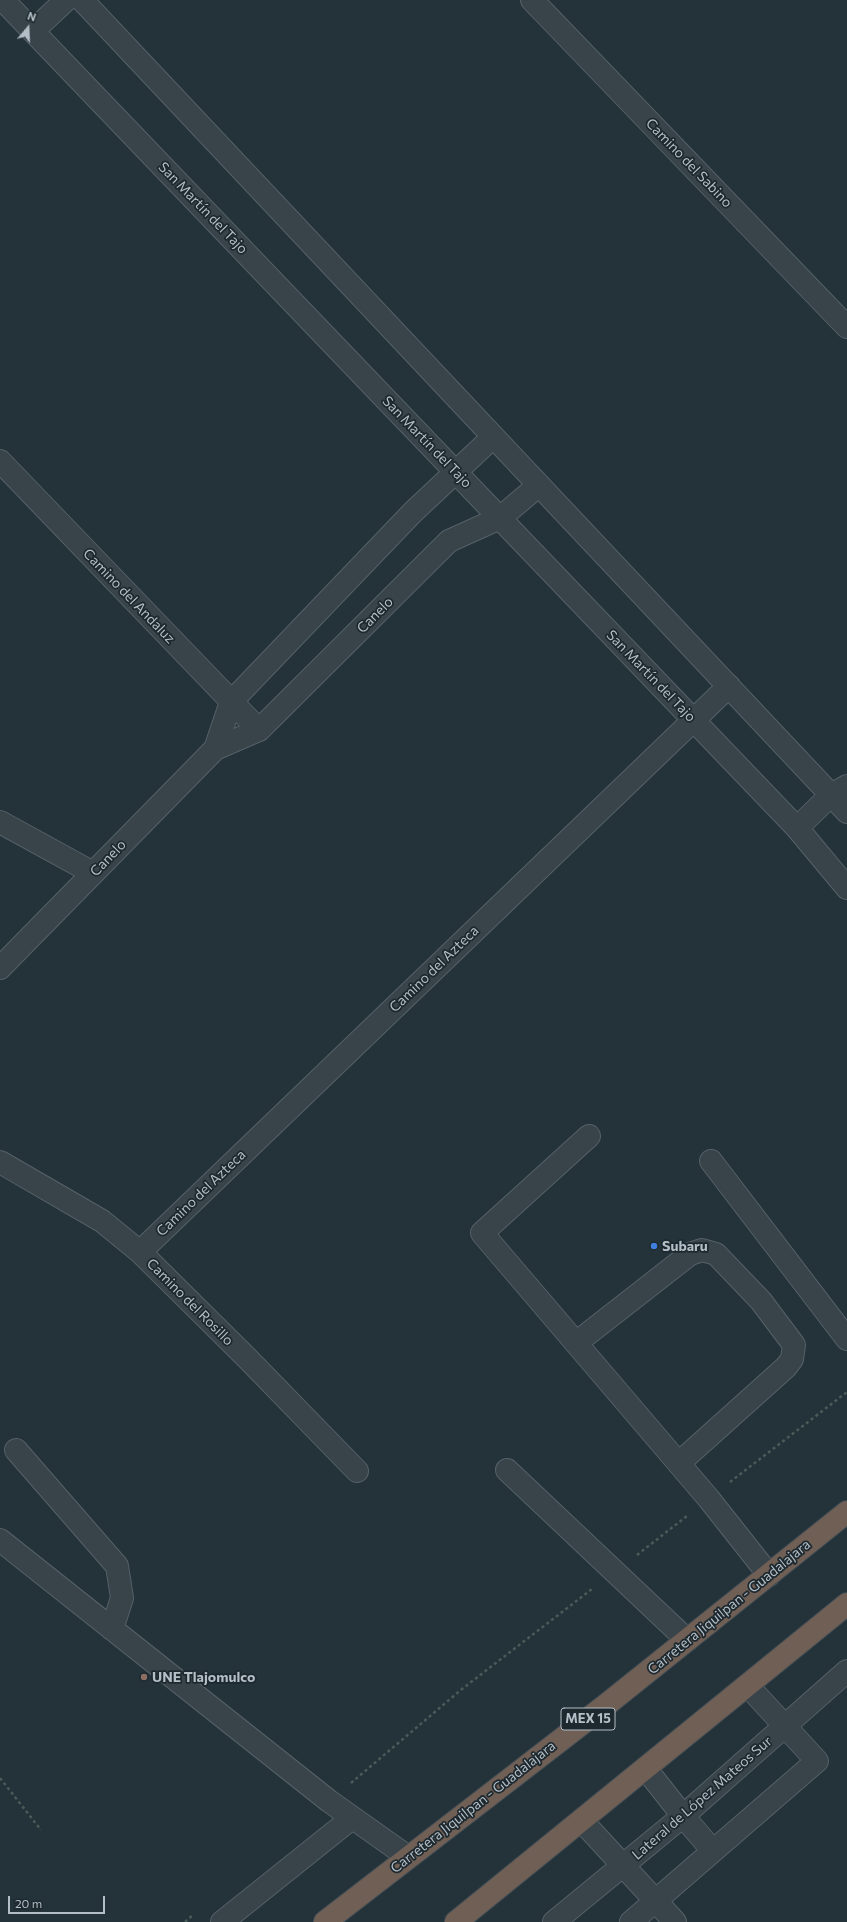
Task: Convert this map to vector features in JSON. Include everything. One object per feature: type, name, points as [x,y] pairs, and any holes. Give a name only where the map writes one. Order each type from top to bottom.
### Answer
[{"type":"highway","name":"Carretera Jiquilpan - Guadalajara","points":[[325,1922],[606,1705],[847,1512]]},
{"type":"highway","points":[[456,1922],[847,1604]]},
{"type":"street","name":"San Martín del Tajo","points":[[3,0],[797,828],[847,888]]},
{"type":"street","points":[[33,31],[66,0]]},
{"type":"street","points":[[82,0],[729,686],[839,791],[847,812]]},
{"type":"street","name":"Camino del Sabino","points":[[532,0],[847,327]]},
{"type":"street","name":"Canelo","points":[[215,749],[231,702],[413,512],[493,437]]},
{"type":"street","name":"Camino del Andaluz","points":[[0,461],[259,730]]},
{"type":"street","name":"Canelo","points":[[0,968],[215,749],[259,730],[449,541],[500,518],[539,485]]},
{"type":"street","name":"Camino del Azteca","points":[[140,1252],[729,686]]},
{"type":"street","points":[[797,828],[839,791]]},
{"type":"street","points":[[0,822],[93,873]]},
{"type":"street","points":[[589,1136],[482,1233],[679,1463],[769,1575]]},
{"type":"street","points":[[711,1161],[847,1339]]},
{"type":"street","name":"Camino del Rosillo","points":[[0,1162],[102,1221],[140,1252],[247,1358],[357,1472]]},
{"type":"street","points":[[576,1343],[690,1254],[702,1250],[716,1254],[761,1301],[794,1345],[792,1359],[786,1367],[679,1463]]},
{"type":"street","points":[[16,1450],[117,1566],[122,1598],[112,1629]]},
{"type":"street","points":[[507,1470],[687,1640]]},
{"type":"street","points":[[0,1540],[329,1801],[408,1857]]},
{"type":"street","name":"Lateral de López Mateos Sur","points":[[554,1922],[683,1816],[847,1671]]},
{"type":"street","points":[[631,1922],[817,1761],[748,1686]]},
{"type":"street","points":[[646,1769],[713,1851]]},
{"type":"street","points":[[222,1922],[352,1818]]},
{"type":"street","points":[[582,1821],[675,1922]]},
{"type":"path","points":[[329,1801],[462,1689],[847,1392]]},
{"type":"path","points":[[0,1778],[41,1830]]},
{"type":"path","points":[[185,1922],[197,1912]]},
{"type":"place","name":"Subaru","points":[[654,1246]]},
{"type":"place","name":"UNE Tlajomulco","points":[[144,1677]]}]
